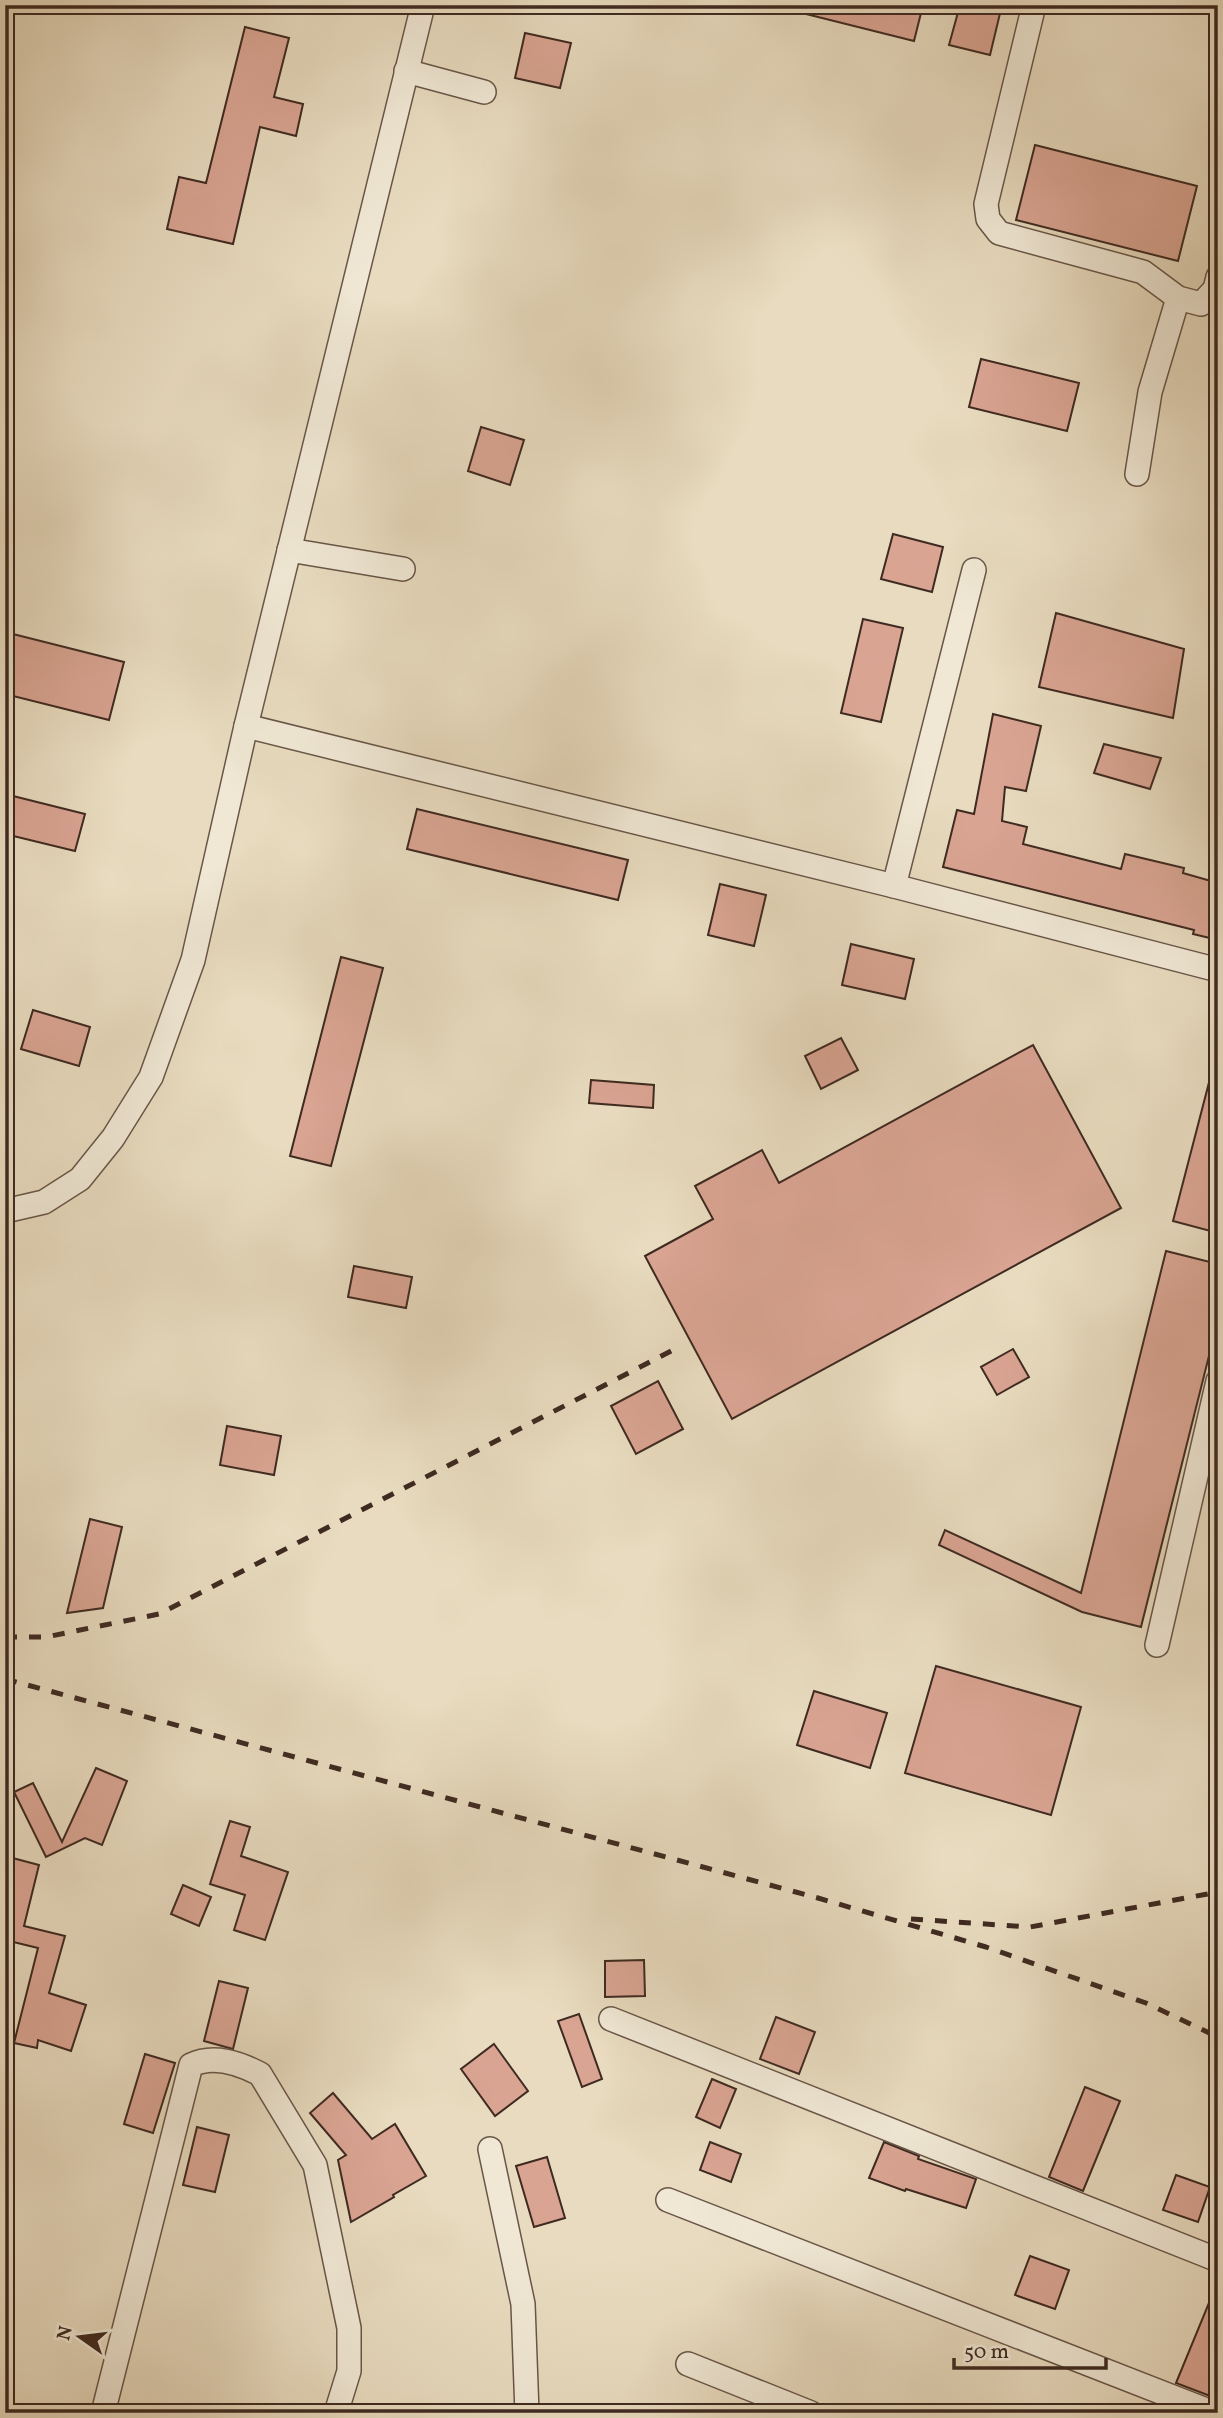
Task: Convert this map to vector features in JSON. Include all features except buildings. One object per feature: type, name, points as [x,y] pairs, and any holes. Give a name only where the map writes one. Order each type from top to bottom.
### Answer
[{"type":"street","points":[[5,1211],[44,1202],[80,1179],[113,1139],[151,1077],[193,960],[246,726],[423,5]]},
{"type":"street","points":[[1034,5],[986,204],[988,219],[999,233],[1143,272],[1178,299],[1201,304],[1215,289],[1218,277]]},
{"type":"street","points":[[406,71],[484,92]]},
{"type":"street","points":[[1137,474],[1150,392],[1178,299]]},
{"type":"street","points":[[289,550],[402,569]]},
{"type":"street","points":[[894,886],[974,570]]},
{"type":"street","points":[[246,726],[894,886],[1218,970]]},
{"type":"street","points":[[1157,1645],[1218,1381]]},
{"type":"street","points":[[611,2019],[1218,2260]]},
{"type":"street","points":[[103,2413],[191,2064],[214,2058],[247,2067],[260,2074],[315,2165],[349,2328],[349,2371],[337,2413]]},
{"type":"street","points":[[490,2150],[523,2304],[527,2413]]},
{"type":"street","points":[[668,2200],[1214,2413]]},
{"type":"street","points":[[688,2364],[811,2413]]},
{"type":"railway","points":[[5,1637],[46,1637],[159,1614],[681,1346]]},
{"type":"railway","points":[[5,1679],[818,1898],[986,1947],[1146,2003],[1218,2037]]},
{"type":"railway","points":[[911,1919],[1030,1927],[1218,1892]]}]
